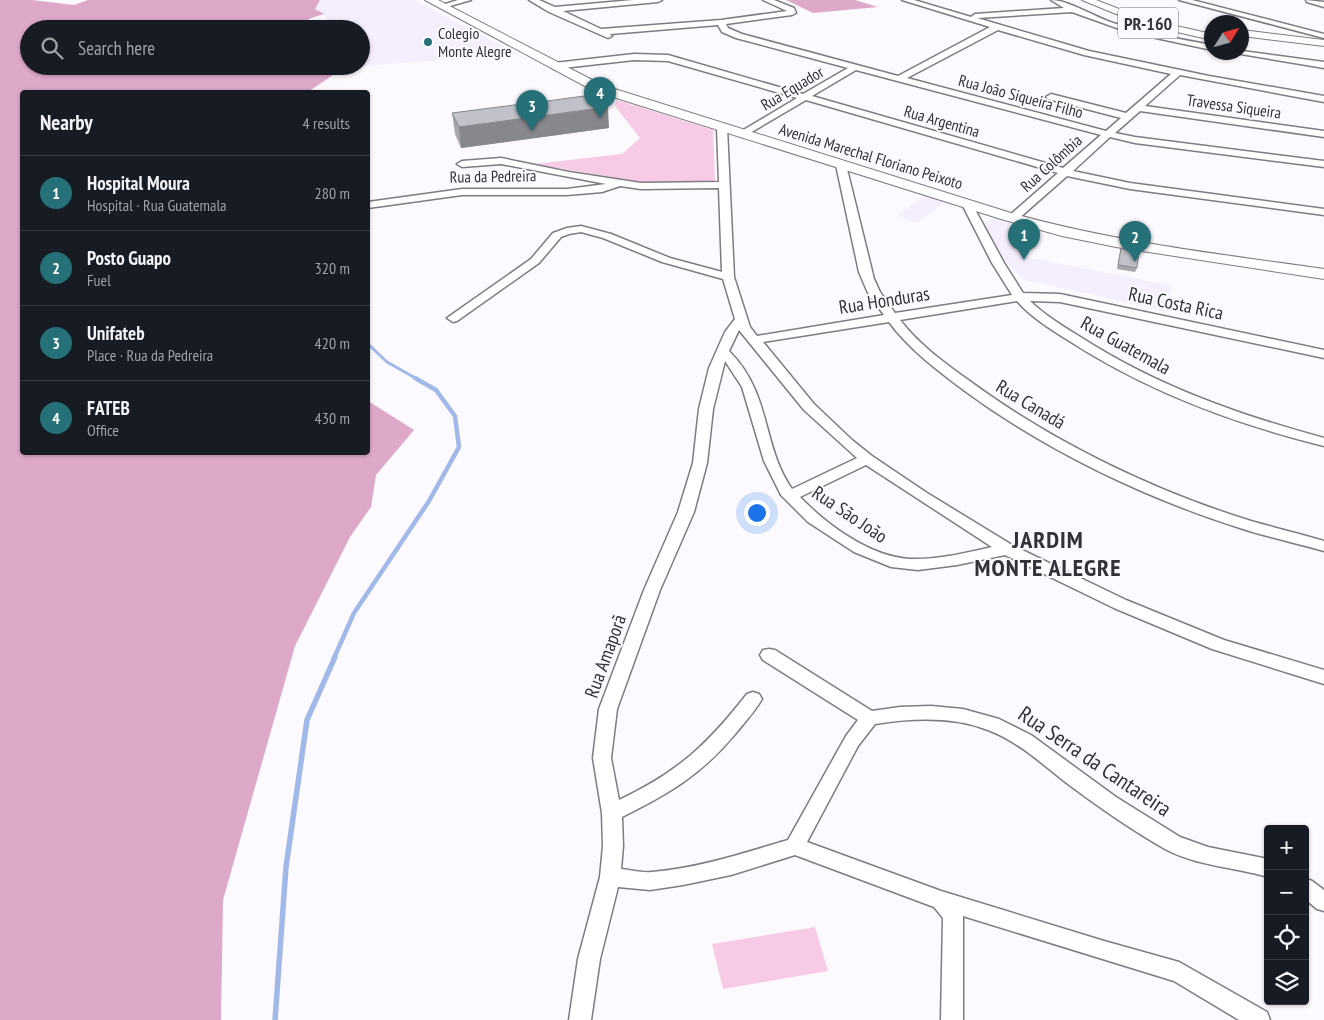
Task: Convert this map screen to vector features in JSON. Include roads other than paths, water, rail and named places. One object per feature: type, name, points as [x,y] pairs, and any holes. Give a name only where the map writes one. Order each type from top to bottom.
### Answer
[{"type":"main road","name":"Avenida Marechal Floriano Peixoto","points":[[430,0],[598,88],[967,204],[1062,232],[1116,244],[1324,274]]},
{"type":"main road","name":"PR-160","points":[[1087,0],[1142,21],[1204,35]]},
{"type":"main road","points":[[1111,0],[1149,13],[1204,26]]},
{"type":"main road","points":[[1249,34],[1324,44]]},
{"type":"main road","points":[[1249,43],[1324,52]]},
{"type":"street","points":[[443,6],[467,0]]},
{"type":"street","points":[[533,0],[615,39]]},
{"type":"street","points":[[552,10],[658,0]]},
{"type":"street","points":[[599,32],[721,22],[792,13],[791,10],[767,0]]},
{"type":"street","points":[[906,0],[1087,52],[1178,73],[1324,99]]},
{"type":"street","points":[[1055,0],[1073,10],[1119,27],[1204,46]]},
{"type":"street","points":[[1183,0],[1324,36]]},
{"type":"street","points":[[1310,0],[1323,4]]},
{"type":"street","points":[[966,17],[1073,10]]},
{"type":"street","name":"Rua João Siqueira Filho","points":[[721,22],[725,30],[731,34],[1107,134],[1135,140],[1324,164]]},
{"type":"street","points":[[899,79],[997,27]]},
{"type":"street","points":[[1249,54],[1324,65]]},
{"type":"street","name":"Rua Argentina","points":[[554,66],[634,56],[659,56],[1064,172],[1130,186],[1324,212]]},
{"type":"street","name":"Rua Equador","points":[[743,134],[855,67]]},
{"type":"street","name":"Rua Colômbia","points":[[1013,218],[1178,73]]},
{"type":"street","points":[[1051,98],[1129,117]]},
{"type":"street","name":"Travessa Siqueira","points":[[1140,108],[1324,134]]},
{"type":"street","points":[[722,128],[728,277],[741,320],[744,328],[809,407],[867,459],[1007,549],[1120,604],[1218,645],[1324,677]]},
{"type":"street","name":"Rua da Pedreira","points":[[462,164],[500,161],[618,183],[662,186],[724,185]]},
{"type":"street","name":"Rua Canadá","points":[[841,165],[865,271],[874,292],[891,318],[921,350],[988,400],[1050,438],[1102,465],[1175,498],[1244,524],[1324,546]]},
{"type":"street","name":"Rua da Pedreira","points":[[370,205],[474,191],[588,191],[609,187],[618,183]]},
{"type":"street","name":"Rua Guatemala","points":[[967,204],[1020,297],[1042,318],[1079,343],[1137,375],[1199,404],[1276,430],[1324,442]]},
{"type":"street","points":[[453,318],[534,261],[557,235],[567,231],[581,229],[607,236],[666,260],[728,277]]},
{"type":"street","name":"Rua Honduras","points":[[754,340],[1020,297]]},
{"type":"street","name":"Rua Costa Rica","points":[[1020,297],[1060,298],[1324,354]]},
{"type":"street","name":"Rua Amaporã","points":[[580,1020],[588,959],[610,877],[613,846],[612,814],[602,758],[608,709],[652,590],[686,512],[700,464],[706,409],[715,368],[731,332],[741,320]]},
{"type":"street","name":"Rua São João","points":[[722,351],[733,360],[746,379],[756,402],[769,456],[790,496],[825,526],[861,550],[882,559],[907,565],[940,562],[1007,549]]},
{"type":"street","name":"Rua São João","points":[[790,496],[867,459]]},
{"type":"street","points":[[769,655],[870,718],[852,742],[795,846]]},
{"type":"street","points":[[612,814],[660,789],[692,767],[717,744],[754,699]]},
{"type":"street","name":"Rua Serra da Cantareira","points":[[870,718],[897,713],[924,712],[970,718],[993,725],[1020,737],[1080,782],[1175,844],[1211,856],[1264,867]]},
{"type":"street","points":[[610,877],[650,881],[683,876],[731,866],[795,846],[941,900],[1179,972],[1259,1020]]},
{"type":"street","points":[[1309,891],[1324,902]]},
{"type":"street","points":[[941,900],[953,918],[952,1020]]},
{"type":"waterway","points":[[370,346],[387,362],[417,379]]},
{"type":"waterway","points":[[334,658],[354,613],[429,501],[459,447],[455,416],[436,390],[415,378]]},
{"type":"waterway","points":[[275,1020],[286,867],[307,720],[335,657]]},
{"type":"place","name":"Colegio Monte Alegre","points":[[428,42]]},
{"type":"place","name":"FATEB","points":[[600,118]]},
{"type":"place","name":"Unifateb","points":[[532,131]]},
{"type":"place","name":"Hospital Moura","points":[[1024,260]]},
{"type":"place","name":"Posto Guapo","points":[[1135,262]]},
{"type":"district","name":"JARDIM MONTE ALEGRE","points":[[1048,553]]}]
